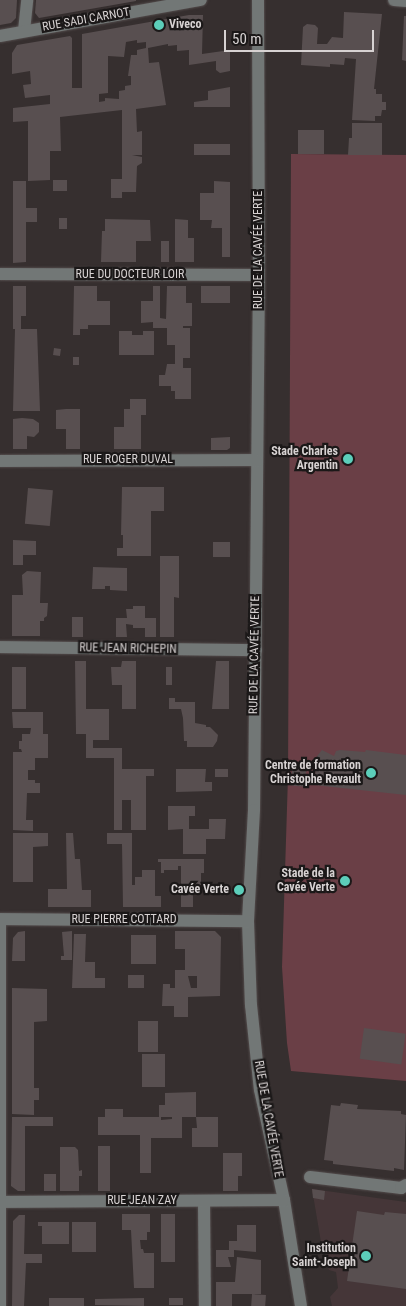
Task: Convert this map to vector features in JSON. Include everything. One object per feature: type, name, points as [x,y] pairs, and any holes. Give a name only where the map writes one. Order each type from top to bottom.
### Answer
[{"type":"street","points":[[24,31],[27,0]]},
{"type":"street","name":"RUE SADI CARNOT","points":[[0,36],[201,0]]},
{"type":"street","name":"RUE DE LA CAVÉE VERTE","points":[[258,0],[259,275],[256,650],[254,810],[248,921],[251,1005],[260,1090],[284,1200],[301,1306]]},
{"type":"street","points":[[394,0],[406,1]]},
{"type":"street","name":"RUE DU DOCTEUR LOIR","points":[[0,274],[259,275]]},
{"type":"street","name":"RUE ROGER DUVAL","points":[[0,461],[257,460]]},
{"type":"street","name":"RUE JEAN RICHEPIN","points":[[0,647],[256,650]]},
{"type":"street","points":[[0,920],[0,1306]]},
{"type":"street","name":"RUE PIERRE COTTARD","points":[[0,920],[248,921]]},
{"type":"street","points":[[310,1177],[401,1188],[406,1185]]},
{"type":"street","name":"RUE JEAN ZAY","points":[[0,1202],[284,1200]]},
{"type":"street","points":[[204,1201],[205,1306]]},
{"type":"shaded area","name":"Stade Charles Argentin","points":[[291,154],[406,155],[406,1081],[291,1071],[287,1043],[282,967],[288,776]]},
{"type":"shaded area","name":"Institution Saint-Joseph","points":[[312,1189],[406,1202],[406,1306],[332,1306],[330,1297],[338,1288],[336,1272],[329,1270],[321,1242]]},
{"type":"building","points":[[0,0],[17,0],[16,18],[11,23],[0,25]]},
{"type":"building","points":[[36,0],[136,1],[39,18],[35,13]]},
{"type":"building","points":[[344,12],[382,14],[374,89],[376,89],[376,94],[382,94],[382,102],[386,102],[386,110],[382,110],[381,116],[375,116],[375,121],[352,120],[356,59],[345,58],[344,65],[330,64],[330,67],[301,65],[303,27],[307,24],[315,25],[318,28],[317,44],[327,44],[332,37],[343,38]]},
{"type":"building","points":[[189,15],[203,15],[202,54],[230,50],[230,71],[220,73],[216,70],[216,61],[189,65],[189,50],[177,51],[177,45],[168,46],[168,44],[148,48],[149,63],[159,62],[166,105],[136,109],[137,132],[142,131],[142,155],[132,155],[142,157],[142,163],[137,166],[136,192],[122,192],[122,198],[111,198],[111,179],[122,179],[122,110],[60,117],[61,151],[50,151],[50,180],[28,181],[28,121],[13,122],[13,108],[50,104],[50,95],[25,98],[23,85],[31,84],[30,71],[12,74],[12,53],[17,45],[70,36],[72,38],[72,88],[82,88],[82,34]],"holes":[[[137,40],[137,43],[146,42],[146,48],[137,50],[137,55],[131,55],[128,76],[131,76],[131,85],[125,86],[125,90],[119,91],[119,99],[105,98],[105,101],[99,102],[99,94],[108,93],[108,56],[124,57],[126,42]]]},
{"type":"building","points":[[404,16],[406,16],[406,61],[402,60]]},
{"type":"building","points":[[230,87],[230,107],[194,107],[194,102],[208,100],[208,91]]},
{"type":"building","points":[[352,123],[382,123],[382,155],[348,155],[349,138],[352,138]]},
{"type":"building","points":[[298,130],[324,130],[324,154],[298,154]]},
{"type":"building","points":[[194,144],[230,144],[230,155],[194,155]]},
{"type":"building","points":[[53,180],[67,180],[67,191],[53,191]]},
{"type":"building","points":[[13,181],[26,181],[26,208],[37,208],[37,222],[26,222],[26,262],[13,263]]},
{"type":"building","points":[[214,181],[230,182],[230,257],[222,257],[222,228],[211,228],[212,220],[200,220],[200,193],[214,193]]},
{"type":"building","points":[[59,218],[67,218],[67,229],[59,229]]},
{"type":"building","points":[[105,219],[150,220],[151,241],[136,241],[136,262],[101,262],[102,231],[105,231]]},
{"type":"building","points":[[175,219],[188,220],[188,238],[194,238],[194,262],[175,262]]},
{"type":"building","points":[[161,241],[169,241],[169,262],[161,262]]},
{"type":"building","points":[[13,286],[26,286],[26,316],[21,316],[21,329],[37,329],[40,411],[13,411],[15,329],[13,329]]},
{"type":"building","points":[[74,286],[97,286],[97,301],[110,301],[110,325],[88,325],[88,329],[80,329],[80,335],[73,335]]},
{"type":"building","points":[[153,286],[160,286],[160,318],[166,319],[167,286],[186,286],[186,303],[192,303],[192,326],[183,326],[183,328],[190,328],[190,358],[183,358],[183,368],[191,368],[191,399],[175,399],[175,391],[171,391],[171,386],[159,386],[159,375],[165,375],[167,364],[175,364],[175,345],[167,345],[167,328],[153,328],[153,322],[141,323],[141,301],[153,301]]},
{"type":"building","points":[[201,286],[230,286],[230,303],[201,303]]},
{"type":"building","points":[[119,331],[132,331],[132,335],[143,335],[143,331],[154,331],[154,355],[119,355]]},
{"type":"building","points":[[54,348],[61,349],[60,356],[53,355]]},
{"type":"building","points":[[73,357],[79,357],[79,365],[73,365]]},
{"type":"building","points":[[130,399],[146,399],[146,415],[141,415],[141,449],[114,449],[114,427],[124,427],[124,409],[130,409]]},
{"type":"building","points":[[80,409],[80,449],[66,449],[66,429],[56,429],[56,410]]},
{"type":"building","points":[[13,419],[33,419],[39,423],[39,432],[34,437],[27,436],[27,449],[13,449]]},
{"type":"building","points":[[230,437],[230,448],[227,450],[211,450],[211,438]]},
{"type":"building","points":[[122,487],[164,487],[164,511],[151,511],[151,556],[117,556],[117,548],[123,548],[123,535],[121,535]]},
{"type":"building","points":[[28,488],[53,490],[50,526],[25,524]]},
{"type":"building","points":[[13,540],[36,541],[36,555],[23,555],[23,565],[13,565]]},
{"type":"building","points":[[213,542],[230,542],[230,557],[213,557]]},
{"type":"building","points":[[160,556],[179,556],[179,598],[174,597],[174,637],[160,637]]},
{"type":"building","points":[[93,567],[127,568],[127,591],[110,590],[110,586],[105,586],[105,589],[92,589]]},
{"type":"building","points":[[27,571],[41,572],[40,603],[48,603],[47,616],[44,618],[44,621],[40,621],[40,636],[12,636],[12,595],[23,595],[22,575]]},
{"type":"building","points":[[133,606],[145,606],[145,618],[156,618],[156,637],[145,637],[145,628],[133,628],[133,625],[126,624],[127,637],[116,637],[116,618],[127,618],[126,609],[133,609]]},
{"type":"building","points":[[72,617],[83,617],[83,637],[72,637]]},
{"type":"building","points":[[75,661],[86,661],[86,709],[109,709],[109,740],[93,740],[93,748],[122,748],[122,769],[154,769],[154,776],[146,776],[146,830],[131,830],[131,800],[122,800],[122,830],[114,830],[114,758],[86,758],[86,734],[76,734]]},
{"type":"building","points":[[122,661],[136,661],[136,709],[122,709],[122,685],[112,685],[111,667],[121,667]]},
{"type":"building","points":[[216,661],[229,661],[229,709],[212,709]]},
{"type":"building","points":[[12,667],[26,667],[26,709],[12,709]]},
{"type":"building","points":[[166,667],[172,667],[172,685],[166,685]]},
{"type":"building","points":[[169,698],[175,698],[175,702],[195,702],[195,723],[210,727],[218,735],[213,747],[187,747],[187,741],[184,741],[181,709],[169,709]]},
{"type":"building","points":[[12,712],[43,712],[43,734],[48,734],[48,758],[35,758],[35,770],[28,770],[28,780],[35,780],[35,783],[40,783],[40,793],[27,793],[26,820],[33,820],[33,831],[13,830],[13,752],[22,752],[19,749],[19,741],[22,741],[22,734],[30,734],[31,728],[13,728]]},
{"type":"building","points":[[322,750],[334,756],[336,751],[340,750],[365,752],[366,750],[406,755],[406,795],[314,785],[317,756]]},
{"type":"building","points":[[293,764],[307,766],[305,777],[291,775]]},
{"type":"building","points":[[176,769],[206,769],[205,782],[212,782],[212,791],[176,792]]},
{"type":"building","points":[[215,769],[228,769],[228,777],[215,777]]},
{"type":"building","points":[[288,776],[307,778],[306,787],[287,785]]},
{"type":"building","points":[[168,806],[195,806],[195,816],[189,816],[189,829],[209,829],[209,819],[226,819],[225,839],[206,839],[206,854],[183,854],[183,829],[168,830]]},
{"type":"building","points":[[13,833],[48,833],[48,846],[33,847],[33,882],[13,882]]},
{"type":"building","points":[[66,833],[73,833],[75,859],[80,859],[82,890],[91,890],[91,907],[48,907],[48,889],[67,889]]},
{"type":"building","points":[[107,833],[132,833],[132,885],[135,885],[135,877],[142,877],[142,870],[155,870],[155,896],[161,896],[161,907],[123,907],[122,844],[107,844]]},
{"type":"building","points":[[158,859],[204,859],[204,873],[201,873],[201,890],[193,889],[193,907],[181,907],[181,866],[178,866],[178,870],[164,870],[164,873],[161,873],[161,862],[158,862]]},
{"type":"building","points":[[25,931],[25,961],[12,961],[13,938],[18,932]]},
{"type":"building","points":[[72,931],[72,960],[61,960],[61,956],[64,956],[62,932]]},
{"type":"building","points":[[175,931],[215,931],[221,937],[220,996],[188,997],[188,1017],[174,1017],[174,1006],[162,1006],[163,984],[170,984],[170,988],[175,988],[175,970],[185,970],[185,949],[175,949]],"holes":[[[188,976],[197,976],[197,988],[191,988]]]},
{"type":"building","points":[[74,934],[86,934],[85,962],[95,962],[95,978],[105,978],[105,988],[72,988]]},
{"type":"building","points":[[131,935],[156,935],[156,964],[131,964]]},
{"type":"building","points":[[128,975],[144,975],[144,988],[128,988]]},
{"type":"building","points":[[12,988],[47,989],[47,1021],[34,1022],[34,1088],[39,1088],[39,1100],[34,1100],[34,1115],[12,1114]]},
{"type":"building","points":[[138,1021],[158,1021],[158,1052],[138,1052]]},
{"type":"building","points":[[364,1028],[406,1034],[401,1065],[360,1059]]},
{"type":"building","points":[[142,1054],[165,1054],[165,1087],[142,1087]]},
{"type":"building","points":[[196,1092],[196,1117],[182,1117],[182,1138],[151,1138],[151,1173],[140,1173],[140,1135],[98,1135],[98,1117],[105,1117],[105,1109],[123,1109],[123,1117],[159,1117],[159,1105],[165,1105],[165,1093]],"holes":[[[161,1117],[172,1117],[172,1119],[161,1120]]]},
{"type":"building","points":[[341,1103],[358,1105],[357,1109],[401,1111],[401,1114],[406,1115],[404,1170],[394,1168],[394,1171],[333,1164],[333,1161],[324,1160],[331,1105],[340,1106]]},
{"type":"building","points":[[12,1117],[53,1117],[53,1126],[25,1126],[25,1191],[18,1191],[11,1186]]},
{"type":"building","points":[[196,1117],[218,1117],[218,1147],[192,1147],[192,1128],[197,1128]]},
{"type":"building","points":[[98,1146],[110,1146],[110,1191],[98,1191]]},
{"type":"building","points":[[60,1147],[75,1147],[78,1150],[79,1171],[82,1170],[82,1176],[79,1176],[79,1191],[60,1191]]},
{"type":"building","points":[[223,1153],[242,1153],[242,1176],[238,1176],[238,1191],[223,1191]]},
{"type":"building","points":[[44,1174],[56,1174],[56,1191],[44,1191]]},
{"type":"building","points":[[312,1189],[325,1191],[324,1200],[313,1198]]},
{"type":"building","points":[[357,1211],[384,1215],[385,1212],[406,1214],[406,1289],[347,1281]]},
{"type":"building","points":[[122,1214],[150,1214],[150,1232],[147,1232],[147,1240],[140,1240],[141,1249],[143,1249],[144,1253],[154,1253],[154,1288],[134,1288],[131,1230],[122,1230]]},
{"type":"building","points":[[161,1214],[175,1214],[175,1262],[161,1262]]},
{"type":"building","points":[[19,1215],[25,1215],[24,1254],[42,1254],[42,1263],[26,1263],[24,1306],[12,1306],[13,1221]]},
{"type":"building","points":[[38,1222],[69,1222],[69,1244],[42,1244],[42,1226],[38,1226]]},
{"type":"building","points":[[72,1222],[96,1222],[96,1252],[72,1252]]},
{"type":"building","points":[[237,1225],[256,1225],[256,1252],[234,1250],[234,1257],[228,1257],[231,1267],[216,1267],[216,1250],[229,1250],[229,1241],[237,1241]]},
{"type":"building","points":[[237,1257],[261,1260],[261,1294],[232,1294],[232,1306],[216,1306],[216,1282],[235,1282]]},
{"type":"building","points":[[252,1294],[266,1295],[265,1306],[251,1306]]},
{"type":"building","points":[[49,1298],[84,1298],[84,1306],[49,1306]]},
{"type":"building","points":[[144,1298],[144,1306],[95,1305],[95,1299]]},
{"type":"building","points":[[169,1298],[183,1298],[183,1305],[169,1305]]},
{"type":"place","name":"Viveco","points":[[159,25]]},
{"type":"place","name":"Stade Charles Argentin","points":[[348,459]]},
{"type":"place","name":"Centre de formation Christophe Revault","points":[[371,773]]},
{"type":"place","name":"Stade de la Cavée Verte","points":[[345,881]]},
{"type":"place","name":"Cavée Verte","points":[[239,890]]},
{"type":"place","name":"Institution Saint-Joseph","points":[[366,1256]]}]
